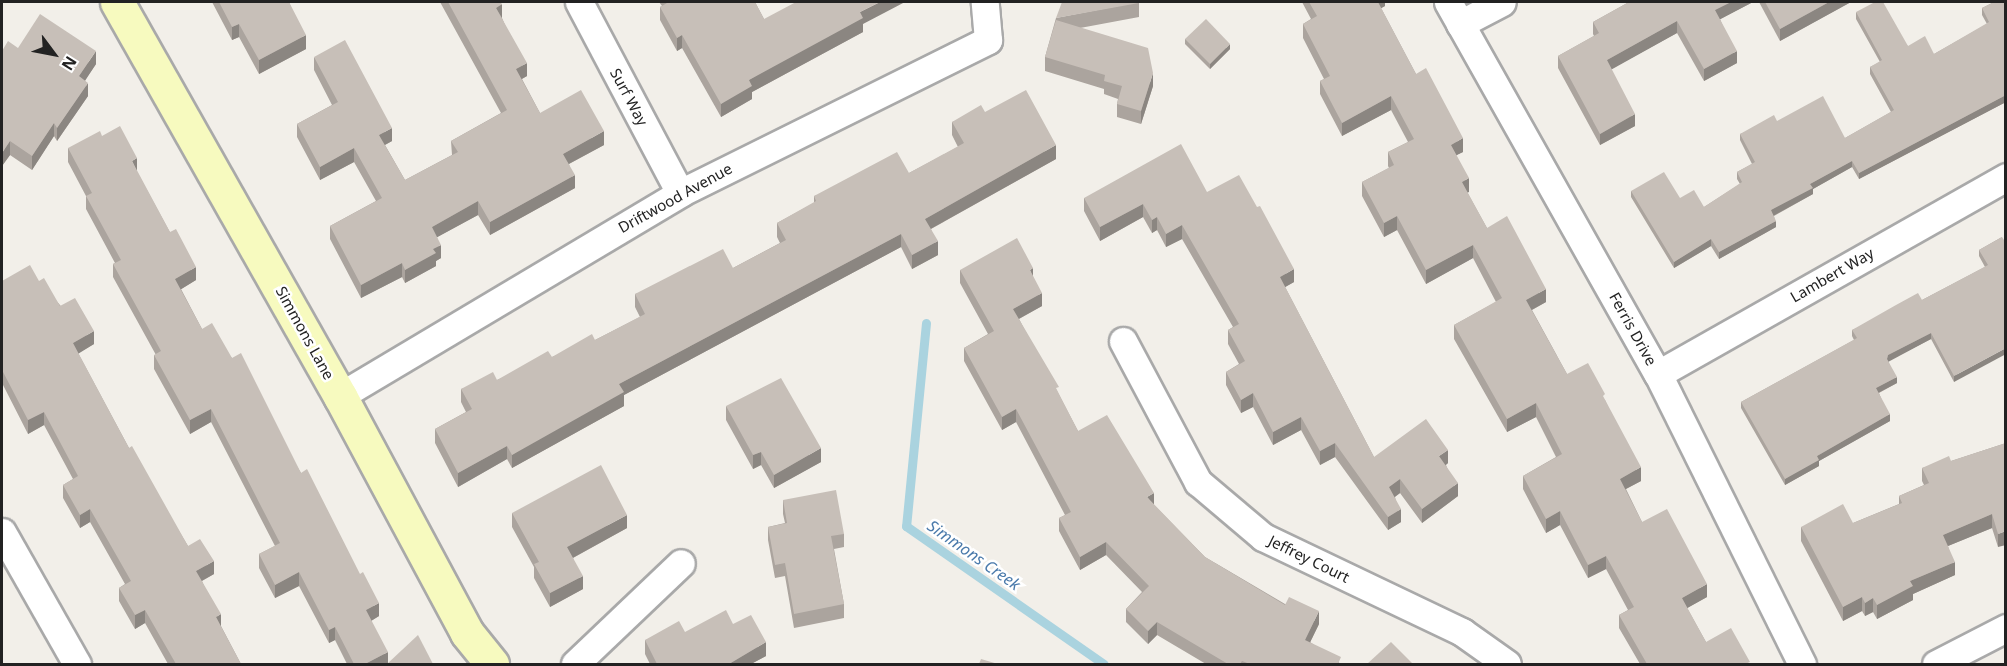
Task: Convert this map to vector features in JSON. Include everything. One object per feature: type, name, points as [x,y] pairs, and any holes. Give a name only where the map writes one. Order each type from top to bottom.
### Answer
[{"type":"street","name":"Simmons Lane","points":[[117,2],[340,396],[467,633],[492,664]]},
{"type":"street","name":"Surf Way","points":[[579,2],[680,193]]},
{"type":"street","name":"Driftwood Avenue","points":[[340,396],[680,193],[988,40],[985,2]]},
{"type":"street","points":[[1454,13],[1502,2]]},
{"type":"street","name":"Ferris Drive","points":[[1454,13],[1658,374],[1802,664]]},
{"type":"street","name":"Lambert Way","points":[[1658,374],[2006,177]]},
{"type":"street","name":"Jeffrey Court","points":[[1123,341],[1198,482],[1263,537],[1462,632],[1507,664]]},
{"type":"street","points":[[2,532],[77,664]]},
{"type":"street","points":[[575,664],[681,563]]},
{"type":"street","points":[[1936,664],[2002,636]]},
{"type":"building","points":[[219,2],[289,2],[306,35],[259,60],[239,24],[232,27]]},
{"type":"building","points":[[448,2],[500,2],[502,4],[496,8],[527,63],[516,69],[540,113],[581,90],[604,131],[563,154],[575,175],[490,222],[478,201],[432,227],[441,245],[433,249],[436,253],[405,270],[402,263],[361,285],[330,226],[382,198],[354,148],[320,167],[297,124],[338,102],[314,57],[345,40],[392,128],[379,135],[405,180],[458,152],[451,141],[507,110]]},
{"type":"building","points":[[667,2],[755,2],[764,19],[796,2],[880,2],[860,12],[863,18],[749,80],[752,86],[721,104],[682,35],[677,38],[660,7]]},
{"type":"building","points":[[1062,2],[1139,2],[1139,3],[1056,18]]},
{"type":"building","points":[[1309,2],[1378,2],[1416,74],[1426,68],[1463,138],[1451,145],[1469,178],[1462,182],[1487,228],[1507,216],[1546,289],[1526,300],[1567,374],[1588,363],[1641,467],[1620,479],[1642,522],[1667,509],[1707,584],[1682,598],[1706,642],[1731,628],[1750,662],[1745,664],[1647,664],[1619,615],[1634,607],[1606,556],[1588,565],[1560,511],[1546,519],[1523,476],[1562,454],[1536,403],[1507,419],[1454,325],[1502,298],[1473,245],[1426,270],[1397,216],[1384,223],[1362,182],[1394,165],[1388,152],[1414,139],[1391,96],[1342,123],[1320,81],[1330,76],[1303,24],[1317,16]]},
{"type":"building","points":[[1629,2],[1731,2],[1715,10],[1737,51],[1704,69],[1677,21],[1607,60],[1635,114],[1600,134],[1558,56],[1599,33],[1593,22]]},
{"type":"building","points":[[1765,2],[1829,2],[1780,29]]},
{"type":"building","points":[[1875,2],[1883,2],[1908,46],[1925,36],[1934,54],[1989,22],[1982,8],[1994,2],[2006,2],[2006,95],[1859,173],[1852,161],[1810,184],[1813,188],[1771,210],[1776,221],[1719,252],[1711,239],[1674,262],[1631,191],[1664,172],[1680,198],[1694,190],[1704,207],[1742,182],[1737,172],[1755,162],[1740,134],[1774,115],[1777,121],[1823,96],[1845,138],[1894,110],[1870,67],[1882,60],[1856,12]]},
{"type":"building","points":[[40,14],[96,51],[79,76],[88,83],[57,128],[54,123],[32,156],[10,141],[2,153],[2,51],[8,41],[18,48]]},
{"type":"building","points":[[1206,19],[1230,44],[1210,64],[1185,39]]},
{"type":"building","points":[[1056,20],[1148,48],[1153,73],[1141,111],[1117,104],[1122,86],[1104,81],[1105,75],[1045,57]]},
{"type":"building","points":[[1026,90],[1056,145],[925,219],[938,241],[912,255],[901,234],[619,384],[624,392],[512,455],[507,446],[458,473],[435,429],[472,409],[461,389],[493,372],[497,380],[548,351],[552,357],[592,334],[595,340],[645,314],[635,294],[723,249],[733,268],[786,240],[777,223],[816,201],[814,196],[897,152],[909,173],[964,143],[952,122],[981,105],[985,112]]},
{"type":"building","points":[[120,126],[137,158],[132,161],[170,232],[176,229],[196,267],[175,279],[202,329],[212,323],[232,358],[241,353],[301,473],[307,469],[360,574],[363,572],[379,603],[366,610],[388,652],[365,664],[354,664],[335,627],[329,630],[299,572],[275,585],[259,554],[280,543],[211,409],[190,420],[154,355],[161,351],[113,264],[121,260],[86,196],[92,193],[68,148],[100,131],[102,136]]},
{"type":"building","points":[[1181,144],[1207,192],[1239,175],[1257,207],[1260,206],[1294,269],[1280,277],[1374,457],[1426,419],[1448,450],[1439,456],[1458,483],[1422,509],[1400,479],[1389,487],[1401,509],[1388,517],[1335,443],[1320,451],[1301,417],[1273,432],[1253,393],[1241,400],[1226,372],[1245,361],[1228,330],[1239,324],[1182,225],[1166,234],[1157,217],[1152,220],[1143,204],[1100,227],[1084,198]]},
{"type":"building","points":[[2002,237],[2006,243],[2006,348],[1954,376],[1931,333],[1888,355],[1887,359],[1897,377],[1876,388],[1890,414],[1817,456],[1819,460],[1785,479],[1741,402],[1857,338],[1852,330],[1896,305],[1918,293],[1922,300],[1988,265],[1979,250]]},
{"type":"building","points":[[1017,238],[1033,268],[1030,270],[1042,293],[1013,309],[1059,387],[1056,388],[1078,431],[1107,415],[1154,493],[1147,497],[1205,557],[1285,605],[1289,597],[1319,611],[1305,640],[1341,657],[1338,664],[1250,664],[1242,661],[1240,664],[1228,664],[1157,622],[1148,631],[1126,609],[1149,586],[1106,542],[1080,557],[1059,518],[1071,512],[1016,409],[1002,417],[964,348],[994,331],[960,270]]},
{"type":"building","points":[[30,265],[39,281],[44,278],[60,306],[75,298],[94,331],[73,343],[129,448],[132,446],[188,546],[200,539],[214,561],[196,571],[221,614],[216,617],[241,664],[176,664],[145,610],[135,615],[119,588],[131,581],[90,509],[80,515],[63,485],[78,476],[44,412],[28,420],[2,370],[2,281]]},
{"type":"building","points":[[781,378],[821,448],[774,475],[761,452],[753,455],[726,406]]},
{"type":"building","points":[[2006,443],[2006,531],[1998,534],[1992,514],[1943,535],[1955,562],[1910,581],[1913,586],[1877,605],[1873,598],[1865,603],[1862,597],[1843,607],[1801,527],[1843,504],[1853,523],[1902,503],[1899,496],[1929,483],[1922,468],[1949,456],[1951,461]]},
{"type":"building","points":[[601,465],[627,515],[567,547],[583,576],[550,593],[534,564],[539,562],[512,513]]},
{"type":"building","points":[[836,490],[844,534],[831,536],[844,604],[794,614],[785,563],[775,565],[768,527],[787,523],[783,500]]},
{"type":"building","points":[[726,610],[733,624],[751,615],[766,642],[729,664],[657,664],[645,640],[679,621],[685,632]]},
{"type":"building","points":[[418,635],[433,664],[387,664]]},
{"type":"building","points":[[1391,642],[1413,664],[1367,664]]},
{"type":"building","points":[[981,659],[998,664],[979,664]]},
{"type":"waterway","name":"Simmons Creek","points":[[926,323],[906,526],[1104,664]]}]
